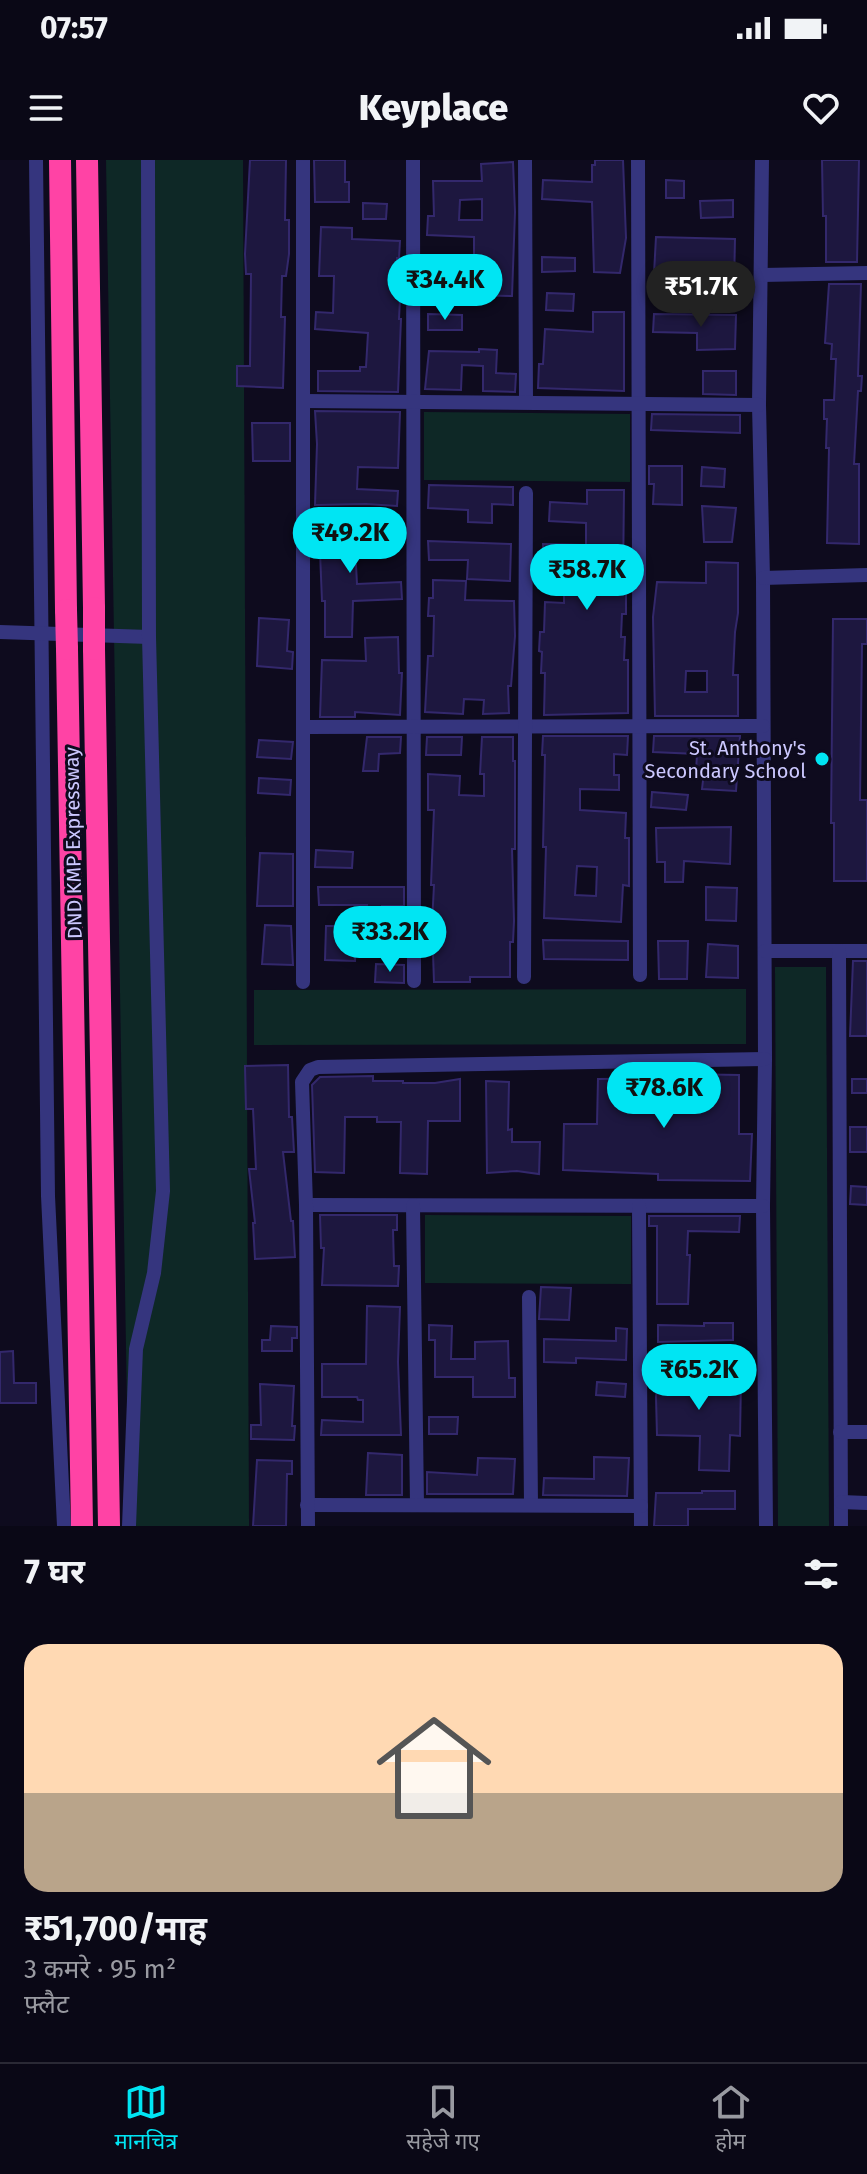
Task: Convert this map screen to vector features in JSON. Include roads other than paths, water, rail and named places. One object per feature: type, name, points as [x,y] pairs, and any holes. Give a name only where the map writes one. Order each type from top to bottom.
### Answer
[{"type":"highway","name":"DND KMP Expressway","points":[[60,160],[82,1526]]},
{"type":"highway","name":"DND KMP Expressway","points":[[87,160],[109,1526]]},
{"type":"street","points":[[36,160],[35,632],[48,1196],[64,1526]]},
{"type":"street","points":[[129,1526],[136,1349],[154,1273],[163,1191],[149,637],[148,160]]},
{"type":"street","points":[[303,160],[303,982]]},
{"type":"street","points":[[413,160],[414,981]]},
{"type":"street","points":[[525,160],[526,402]]},
{"type":"street","points":[[638,160],[640,975]]},
{"type":"street","points":[[762,160],[759,405],[763,578],[766,1526]]},
{"type":"street","points":[[761,275],[867,273]]},
{"type":"street","points":[[303,401],[759,405]]},
{"type":"street","points":[[524,977],[526,493]]},
{"type":"street","points":[[763,578],[867,575]]},
{"type":"street","points":[[0,632],[149,637]]},
{"type":"street","points":[[303,727],[763,726]]},
{"type":"street","points":[[765,951],[867,951]]},
{"type":"street","points":[[839,951],[841,1526]]},
{"type":"street","points":[[308,1526],[302,1082],[310,1070],[318,1067],[765,1059]]},
{"type":"street","points":[[306,1205],[763,1206]]},
{"type":"street","points":[[413,1206],[417,1505]]},
{"type":"street","points":[[639,1206],[641,1526]]},
{"type":"street","points":[[529,1297],[531,1505]]},
{"type":"street","points":[[840,1432],[867,1432]]},
{"type":"street","points":[[841,1502],[867,1503]]},
{"type":"street","points":[[307,1505],[641,1506]]},
{"type":"place","name":"St. Anthony's Secondary School","points":[[822,759]]}]
